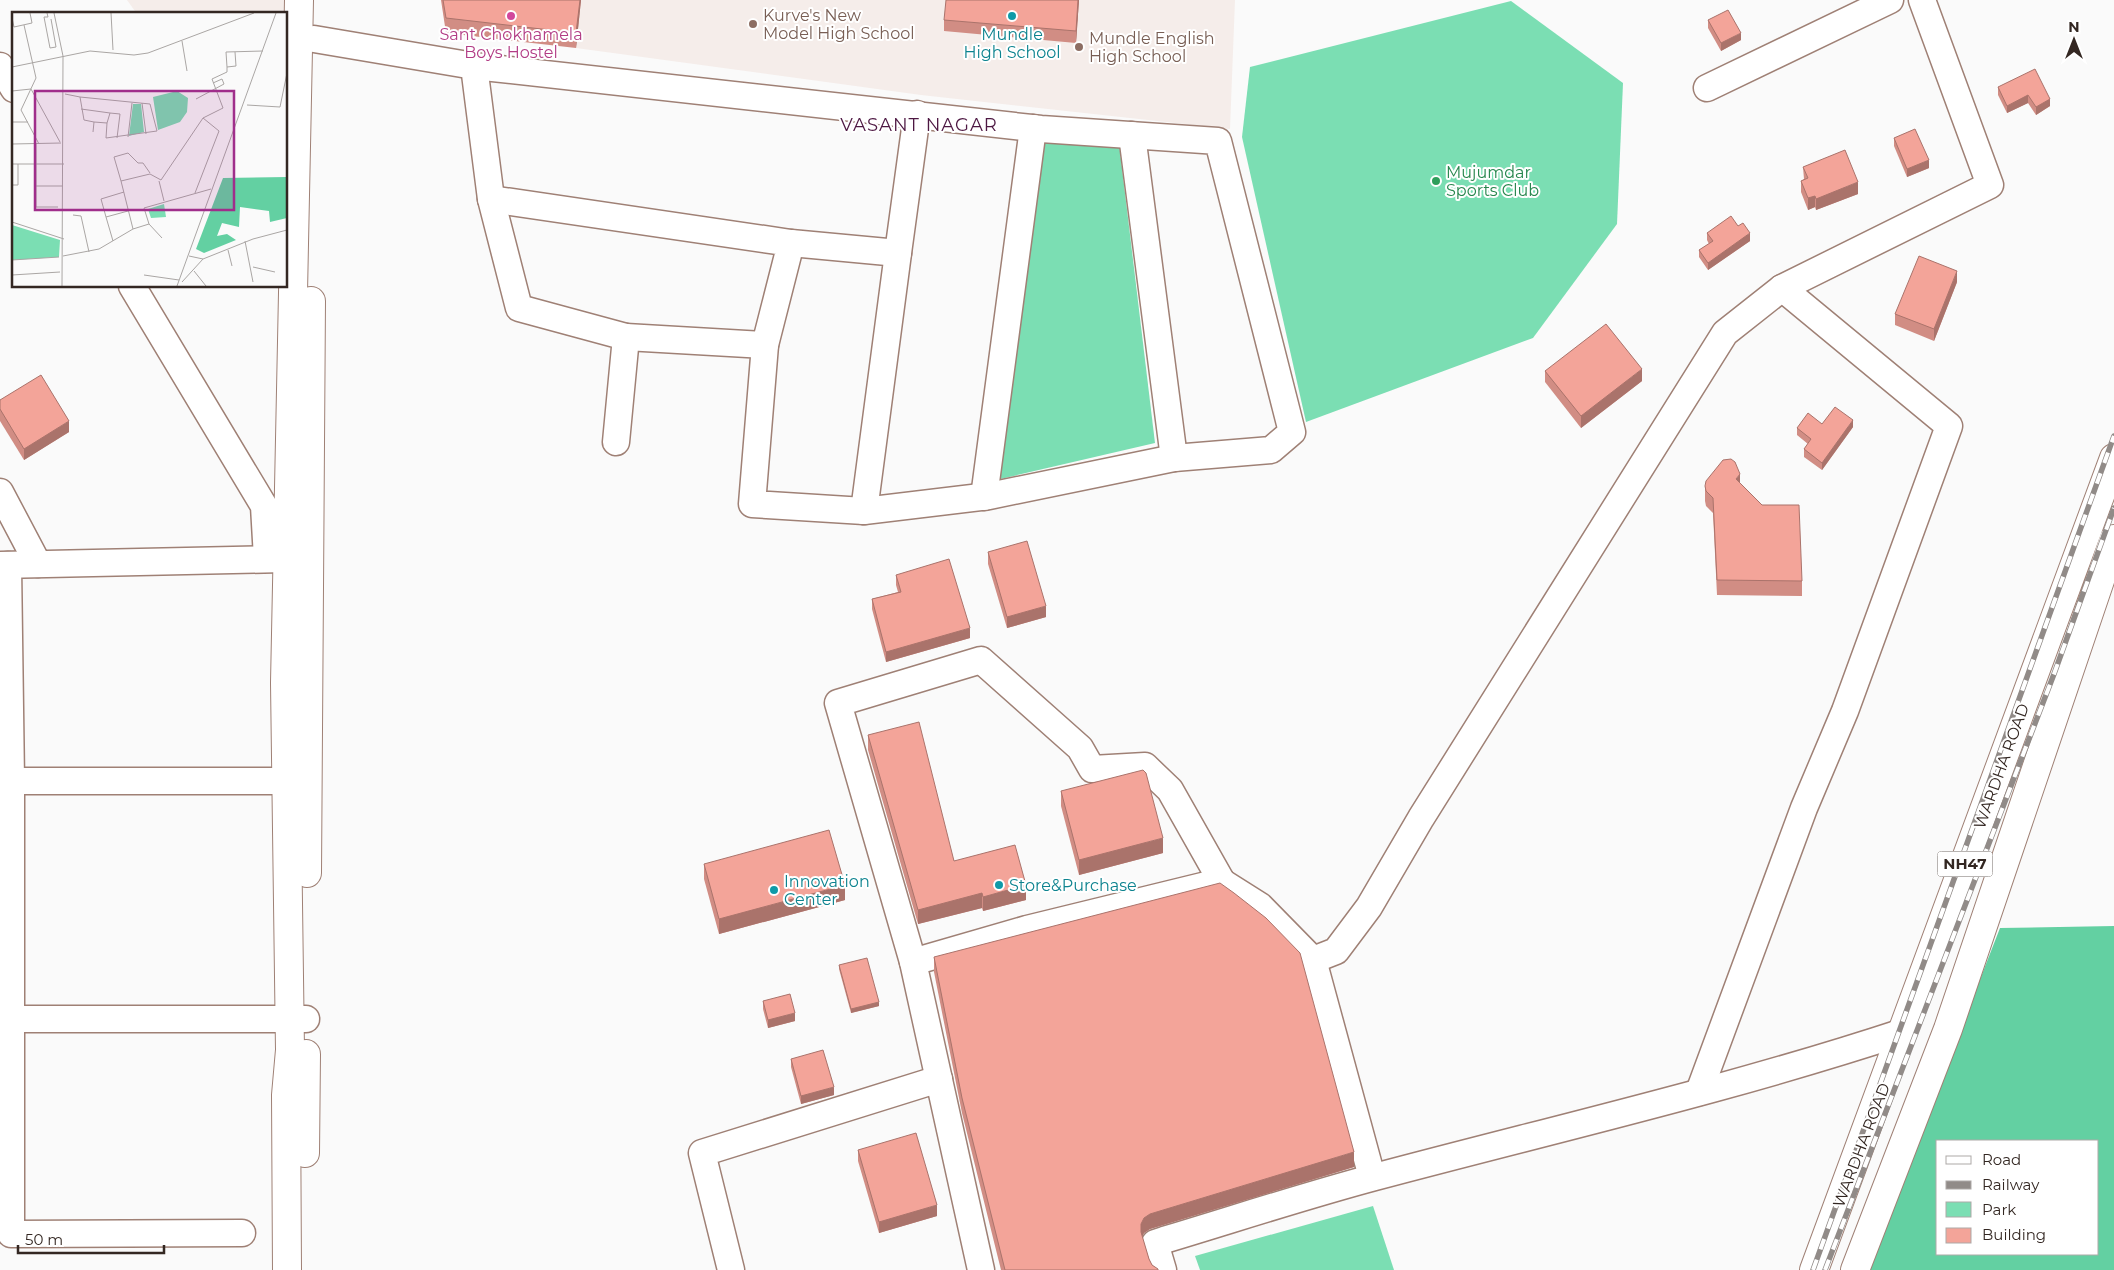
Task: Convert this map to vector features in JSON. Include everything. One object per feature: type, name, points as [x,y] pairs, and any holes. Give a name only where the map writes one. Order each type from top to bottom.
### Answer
[{"type":"main road","points":[[299,0],[285,683],[297,781],[297,1019],[304,1270]]},
{"type":"main road","points":[[288,558],[314,39],[314,0]]},
{"type":"main road","name":"WARDHA ROAD","points":[[1814,1270],[2114,458]]},
{"type":"main road","name":"WARDHA ROAD","points":[[1855,1270],[1948,1029],[2114,539]]},
{"type":"main road","points":[[287,1270],[286,1095],[290,1050],[297,1019]]},
{"type":"street","points":[[1707,88],[1890,0]]},
{"type":"street","points":[[1313,960],[1336,951],[1369,907],[1421,818],[1725,334],[1782,288],[1990,185],[1922,0]]},
{"type":"street","points":[[314,39],[474,66],[1033,128],[1218,141],[1292,432],[1272,450],[1174,458],[984,496],[864,512],[752,504],[765,345],[791,243]]},
{"type":"street","points":[[0,66],[12,86]]},
{"type":"street","points":[[474,66],[491,200],[519,308],[626,337],[765,345]]},
{"type":"street","points":[[864,512],[917,114]]},
{"type":"street","points":[[984,496],[1033,128]]},
{"type":"street","points":[[1132,135],[1174,458]]},
{"type":"street","points":[[491,200],[791,243],[898,252]]},
{"type":"street","points":[[133,288],[264,506],[288,558],[4,564],[11,1019],[11,1234],[242,1233]]},
{"type":"street","points":[[1699,1092],[1804,808],[1845,711],[1950,426],[1782,288]]},
{"type":"street","points":[[616,442],[626,337]]},
{"type":"street","points":[[0,492],[38,564]]},
{"type":"street","points":[[981,1270],[913,962],[838,703],[981,660],[1080,748],[1092,769],[1144,766],[1170,790],[1222,882],[1260,906],[1313,960],[1372,1177]]},
{"type":"street","points":[[6,781],[297,781]]},
{"type":"street","points":[[913,962],[1027,929],[1222,882]]},
{"type":"street","points":[[11,1019],[297,1019]]},
{"type":"street","points":[[1163,1270],[1155,1243],[1372,1177],[1699,1092],[1835,1054],[1903,1032]]},
{"type":"street","points":[[731,1270],[702,1153],[939,1079]]},
{"type":"shaded area","points":[[127,0],[292,0],[293,13],[288,12],[136,12]]},
{"type":"shaded area","points":[[581,0],[1235,0],[1230,129],[921,95],[576,48]]},
{"type":"green space","name":"Mujumdar Sports Club","points":[[1511,1],[1623,83],[1617,224],[1533,338],[1306,422],[1242,137],[1250,67]]},
{"type":"green space","points":[[1042,140],[1119,143],[1155,443],[996,480]]},
{"type":"green space","points":[[2114,926],[2114,1270],[1867,1270],[2000,928]]},
{"type":"green space","points":[[1373,1206],[1394,1270],[1200,1270],[1195,1256]]},
{"type":"building","name":"Sant Chokhamela Boys Hostel","points":[[443,0],[580,0],[576,33],[446,18]]},
{"type":"building","name":"Mundle High School","points":[[946,0],[1078,0],[1076,31],[944,20]]},
{"type":"building","points":[[1728,10],[1741,33],[1721,43],[1708,20]]},
{"type":"building","points":[[2035,69],[2050,99],[2036,107],[2028,95],[2007,106],[1998,87]]},
{"type":"building","points":[[1915,129],[1929,160],[1907,169],[1894,138]]},
{"type":"building","points":[[1845,150],[1858,182],[1816,199],[1815,196],[1808,198],[1801,181],[1808,178],[1803,167]]},
{"type":"building","points":[[1731,216],[1738,226],[1743,223],[1750,233],[1708,263],[1699,250],[1713,241],[1707,233]]},
{"type":"building","points":[[1919,256],[1957,271],[1934,329],[1895,314]]},
{"type":"building","points":[[1606,324],[1642,369],[1581,416],[1545,371]]},
{"type":"building","points":[[41,375],[69,421],[24,449],[0,409],[0,400]]},
{"type":"building","points":[[1835,407],[1853,420],[1822,463],[1804,449],[1811,439],[1797,428],[1808,413],[1822,424]]},
{"type":"building","points":[[1731,459],[1735,462],[1740,474],[1736,479],[1762,505],[1799,505],[1802,581],[1717,580],[1713,498],[1706,491],[1705,486],[1706,481],[1723,460]]},
{"type":"building","points":[[1027,541],[1046,606],[1007,617],[988,552]]},
{"type":"building","points":[[949,559],[970,628],[886,652],[872,599],[901,592],[896,575]]},
{"type":"building","points":[[919,722],[954,861],[1015,845],[1026,885],[983,897],[982,893],[918,910],[868,735]]},
{"type":"building","points":[[1143,770],[1146,773],[1163,838],[1079,860],[1061,791]]},
{"type":"building","name":"Innovation Center","points":[[829,830],[845,885],[719,919],[704,864]]},
{"type":"building","points":[[1220,883],[1266,918],[1300,953],[1354,1152],[1150,1214],[1144,1218],[1141,1224],[1141,1232],[1149,1259],[1158,1270],[1005,1270],[962,1098],[934,957]]},
{"type":"building","points":[[867,958],[879,1002],[851,1009],[839,965]]},
{"type":"building","points":[[790,994],[795,1013],[768,1020],[763,1001]]},
{"type":"building","points":[[823,1050],[834,1087],[801,1096],[791,1059]]},
{"type":"building","points":[[916,1133],[937,1205],[879,1222],[858,1150]]},
{"type":"railway","points":[[1813,1270],[2114,436]]},
{"type":"railway","points":[[1825,1270],[2054,674],[2114,508]]},
{"type":"place","name":"Sant Chokhamela Boys Hostel","points":[[511,16]]},
{"type":"place","name":"Mundle High School","points":[[1012,16]]},
{"type":"place","name":"Kurve's New Model High School","points":[[753,24]]},
{"type":"place","name":"Mundle English High School","points":[[1079,47]]},
{"type":"place","name":"Mujumdar Sports Club","points":[[1436,181]]},
{"type":"place","name":"Store&Purchase","points":[[999,885]]},
{"type":"place","name":"Innovation Center","points":[[774,890]]},
{"type":"district","name":"VASANT NAGAR","points":[[919,125]]}]
